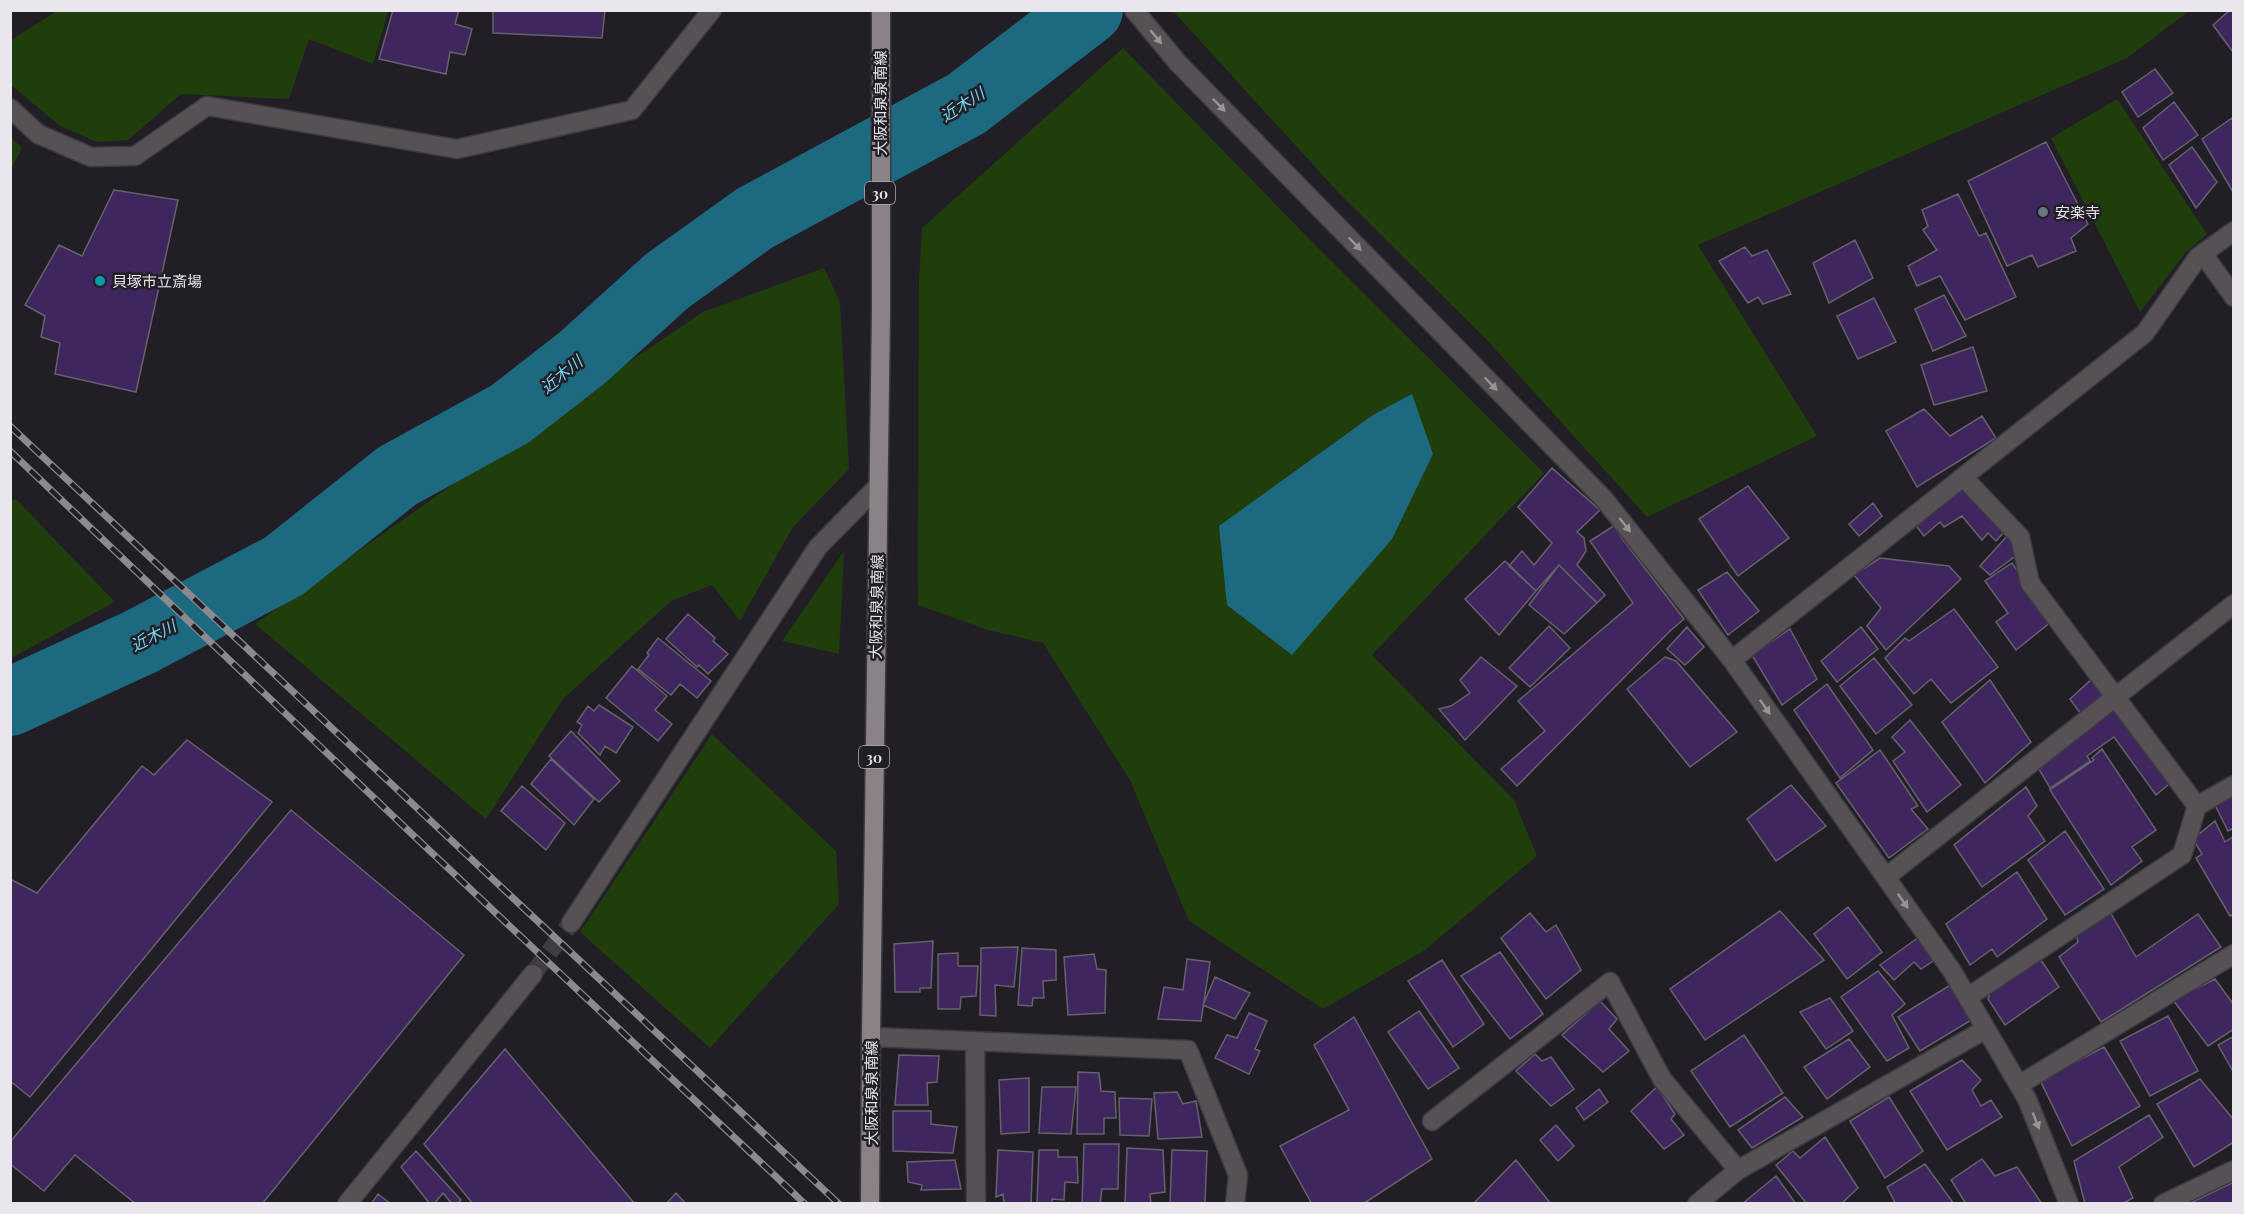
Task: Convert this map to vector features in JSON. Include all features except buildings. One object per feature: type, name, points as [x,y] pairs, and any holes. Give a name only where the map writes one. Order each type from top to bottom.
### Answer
[{"type":"main road","name":"大阪和泉泉南線","points":[[870,1203],[881,10]]},
{"type":"street","points":[[10,108],[38,134],[91,157],[135,156],[207,106],[457,149],[632,110],[712,10]]},
{"type":"street","points":[[1134,10],[1178,63],[1604,499],[1732,660],[1952,971],[2027,1099],[2069,1203]]},
{"type":"street","points":[[1732,660],[2145,333],[2198,257],[2234,231]]},
{"type":"street","points":[[2203,254],[2234,297]]},
{"type":"street","points":[[1963,477],[2020,537],[2030,583],[2197,806]]},
{"type":"street","points":[[572,923],[818,547],[878,486]]},
{"type":"street","points":[[1886,877],[2234,604]]},
{"type":"street","points":[[1968,997],[2182,855],[2197,806],[2234,785]]},
{"type":"street","points":[[2019,1085],[2234,954]]},
{"type":"street","points":[[348,1203],[533,974]]},
{"type":"street","points":[[1432,1121],[1610,982],[1662,1078],[1738,1170]]},
{"type":"street","points":[[1697,1203],[1738,1170],[1986,1029]]},
{"type":"street","points":[[871,1037],[1188,1050],[1238,1174],[1235,1203]]},
{"type":"street","points":[[975,1041],[976,1203]]},
{"type":"street","points":[[2163,1203],[2234,1170]]},
{"type":"green space","points":[[57,11],[388,11],[373,64],[309,39],[289,99],[181,94],[128,140],[97,142],[60,126],[11,85],[11,40]]},
{"type":"green space","points":[[1173,11],[2189,11],[2127,58],[1698,245],[1817,436],[1647,517],[1487,340],[1337,191]]},
{"type":"green space","points":[[1123,48],[1316,246],[1544,473],[1372,655],[1514,800],[1537,856],[1425,950],[1323,1009],[1189,921],[1130,780],[1043,643],[988,630],[918,605],[919,280],[922,228]]},
{"type":"green space","points":[[2117,99],[2207,234],[2186,252],[2140,312],[2051,138]]},
{"type":"green space","points":[[11,137],[22,148],[11,169]]},
{"type":"green space","points":[[824,268],[840,302],[849,469],[793,527],[740,621],[712,585],[671,601],[563,699],[486,819],[255,624],[577,397],[703,312]]},
{"type":"green space","points":[[16,499],[115,602],[11,658],[10,501]]},
{"type":"green space","points":[[844,551],[839,654],[782,641]]},
{"type":"green space","points":[[712,734],[836,851],[839,904],[710,1048],[580,932]]},
{"type":"water","points":[[1412,394],[1433,454],[1392,539],[1292,655],[1227,605],[1219,526],[1373,415]]},
{"type":"waterway","name":"近木川","points":[[10,702],[140,642],[284,566],[397,476],[510,414],[582,358],[667,281],[755,218],[966,104],[1089,10]]},
{"type":"tunnel","points":[[533,974],[571,923]]},
{"type":"railway","points":[[10,426],[839,1204]]},
{"type":"railway","points":[[10,451],[805,1204]]},
{"type":"place","name":"安楽寺","points":[[2043,212]]},
{"type":"place","name":"貝塚市立斎場","points":[[100,281]]}]
